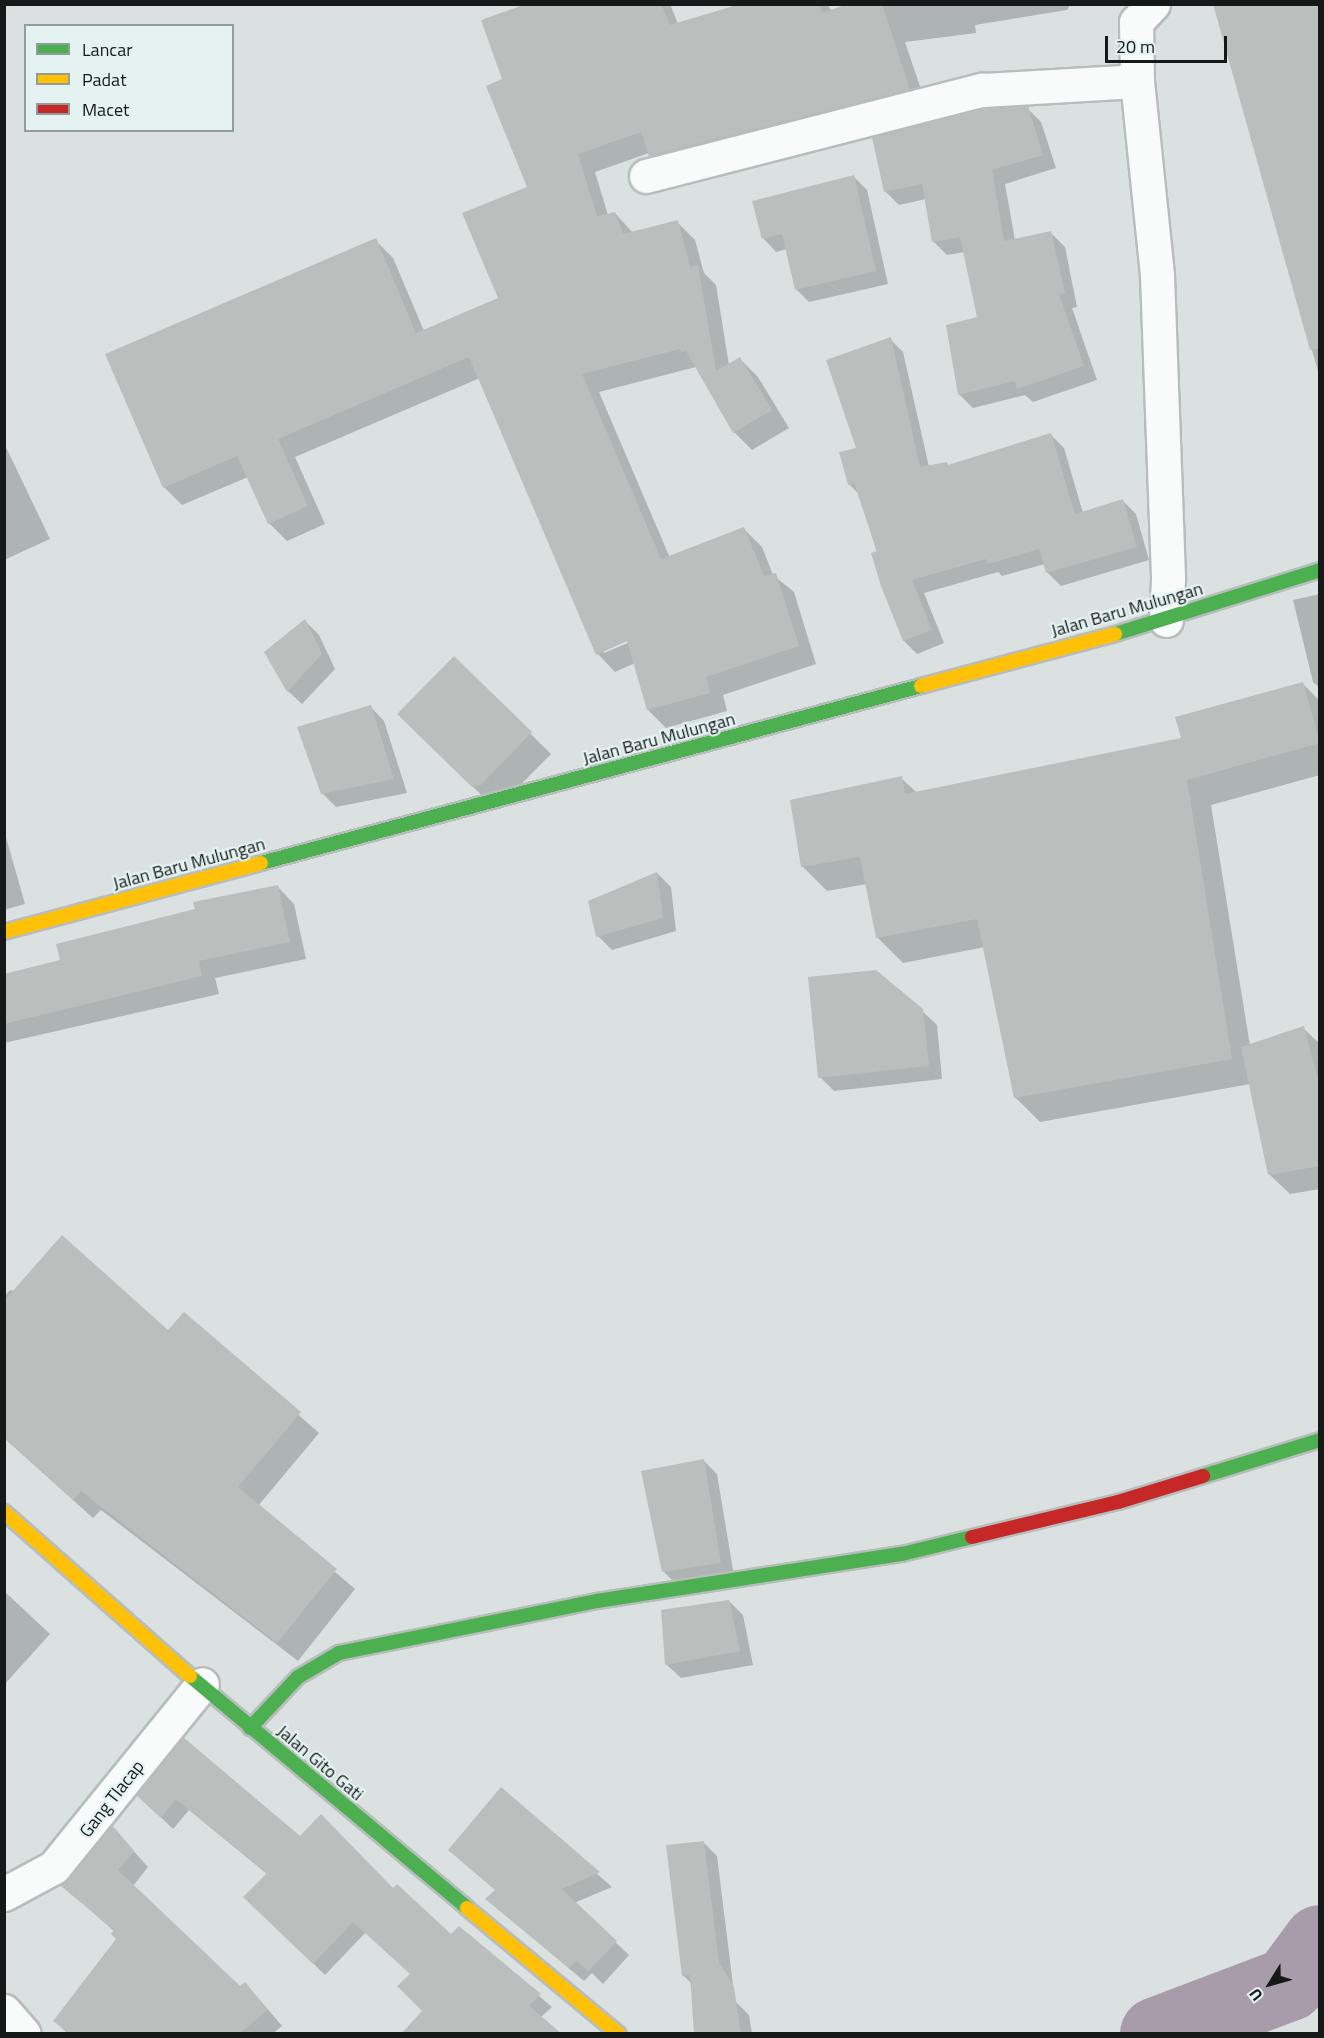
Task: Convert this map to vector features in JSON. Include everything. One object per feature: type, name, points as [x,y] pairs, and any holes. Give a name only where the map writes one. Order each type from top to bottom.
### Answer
[{"type":"main road","name":"Jalan Baru Mulungan","points":[[4,932],[1166,620],[1320,570]]},
{"type":"main road","points":[[250,1728],[298,1677],[339,1653],[597,1601],[902,1554],[1118,1502],[1320,1440]]},
{"type":"main road","name":"Jalan Gito Gati","points":[[4,1512],[250,1728],[619,2034]]},
{"type":"street","points":[[1153,4],[1136,22],[1137,81],[1157,276],[1168,556],[1166,620]]},
{"type":"street","points":[[646,176],[982,90],[1137,81]]},
{"type":"street","name":"Gang Tlacap","points":[[4,1894],[54,1868],[202,1684]]},
{"type":"street","points":[[4,2011],[24,2034]]},
{"type":"building","points":[[526,4],[661,4],[670,25],[740,4],[819,4],[822,13],[848,4],[882,4],[910,89],[649,156],[641,132],[578,154],[597,216],[615,212],[623,234],[678,220],[690,267],[698,265],[716,371],[740,357],[772,410],[733,433],[686,351],[681,352],[680,349],[582,374],[661,559],[744,527],[764,576],[776,573],[799,646],[706,677],[710,693],[647,710],[627,641],[596,655],[469,357],[278,439],[308,506],[268,524],[237,456],[163,488],[105,354],[376,238],[416,333],[498,298],[462,213],[527,187],[486,86],[502,79],[481,20]]},
{"type":"building","points":[[1213,4],[1320,4],[1320,348],[1310,350]]},
{"type":"building","points":[[1028,106],[1043,155],[992,170],[1004,241],[1051,231],[1065,293],[1059,294],[1084,366],[1017,389],[1015,381],[958,395],[946,325],[977,317],[960,237],[932,242],[922,184],[884,192],[872,137],[985,109]]},
{"type":"building","points":[[854,175],[876,271],[795,290],[782,234],[762,239],[752,201]]},
{"type":"building","points":[[891,337],[920,467],[947,462],[948,465],[1051,433],[1075,514],[1123,499],[1137,547],[1046,573],[1039,549],[988,564],[986,559],[912,580],[932,630],[903,641],[881,586],[871,553],[877,551],[854,483],[848,485],[839,452],[856,448],[826,360]]},
{"type":"building","points":[[305,619],[322,654],[287,692],[264,652]]},
{"type":"building","points":[[454,656],[532,732],[481,785],[472,787],[397,714]]},
{"type":"building","points":[[1303,682],[1320,743],[1187,780],[1232,1059],[1014,1098],[977,919],[876,938],[860,857],[801,867],[790,800],[902,776],[905,794],[1181,738],[1175,717]]},
{"type":"building","points":[[371,705],[394,779],[321,794],[297,727]]},
{"type":"building","points":[[657,872],[663,918],[596,937],[588,901]]},
{"type":"building","points":[[278,885],[290,942],[199,961],[202,976],[4,1024],[4,974],[60,960],[56,944],[195,909],[193,902]]},
{"type":"building","points":[[876,970],[923,1009],[929,1066],[818,1078],[808,977]]},
{"type":"building","points":[[1304,1026],[1320,1086],[1320,1166],[1268,1175],[1241,1047]]},
{"type":"building","points":[[62,1235],[168,1330],[184,1312],[301,1412],[238,1487],[337,1569],[277,1643],[81,1491],[73,1500],[4,1437],[4,1301]]},
{"type":"building","points":[[704,1459],[721,1563],[662,1572],[641,1471]]},
{"type":"building","points":[[729,1600],[740,1651],[665,1665],[661,1610]]},
{"type":"building","points":[[183,1737],[300,1836],[321,1814],[393,1888],[397,1884],[451,1934],[459,1926],[541,1994],[529,2006],[562,2034],[401,2034],[422,2011],[397,1986],[410,1974],[353,1922],[313,1964],[243,1897],[267,1873],[176,1799],[161,1818],[136,1795]]},
{"type":"building","points":[[501,1787],[600,1872],[562,1889],[617,1941],[588,1971],[577,1961],[569,1968],[485,1899],[495,1890],[448,1850]]},
{"type":"building","points":[[112,1825],[134,1851],[118,1870],[240,1986],[245,1982],[268,2010],[239,2034],[70,2034],[53,2021],[116,1939],[111,1934],[114,1930],[61,1886]]},
{"type":"building","points":[[704,1841],[719,1962],[734,1987],[741,2034],[694,2034],[690,1975],[682,1976],[666,1845]]},
{"type":"waterway","points":[[1157,2034],[1289,1984],[1320,1942]]},
{"type":"traffic: fast","points":[[1115,634],[1320,570]]},
{"type":"traffic: fast","points":[[261,863],[921,686]]},
{"type":"traffic: fast","points":[[1203,1476],[1320,1440]]},
{"type":"traffic: fast","points":[[250,1728],[298,1677],[339,1653],[597,1601],[902,1554],[972,1537]]},
{"type":"traffic: fast","points":[[190,1676],[467,1908]]},
{"type":"traffic: slow","points":[[921,686],[1115,634]]},
{"type":"traffic: slow","points":[[4,932],[261,863]]},
{"type":"traffic: slow","points":[[4,1512],[190,1676]]},
{"type":"traffic: slow","points":[[467,1908],[619,2034]]},
{"type":"traffic: jam","points":[[972,1537],[1118,1502],[1203,1476]]}]
